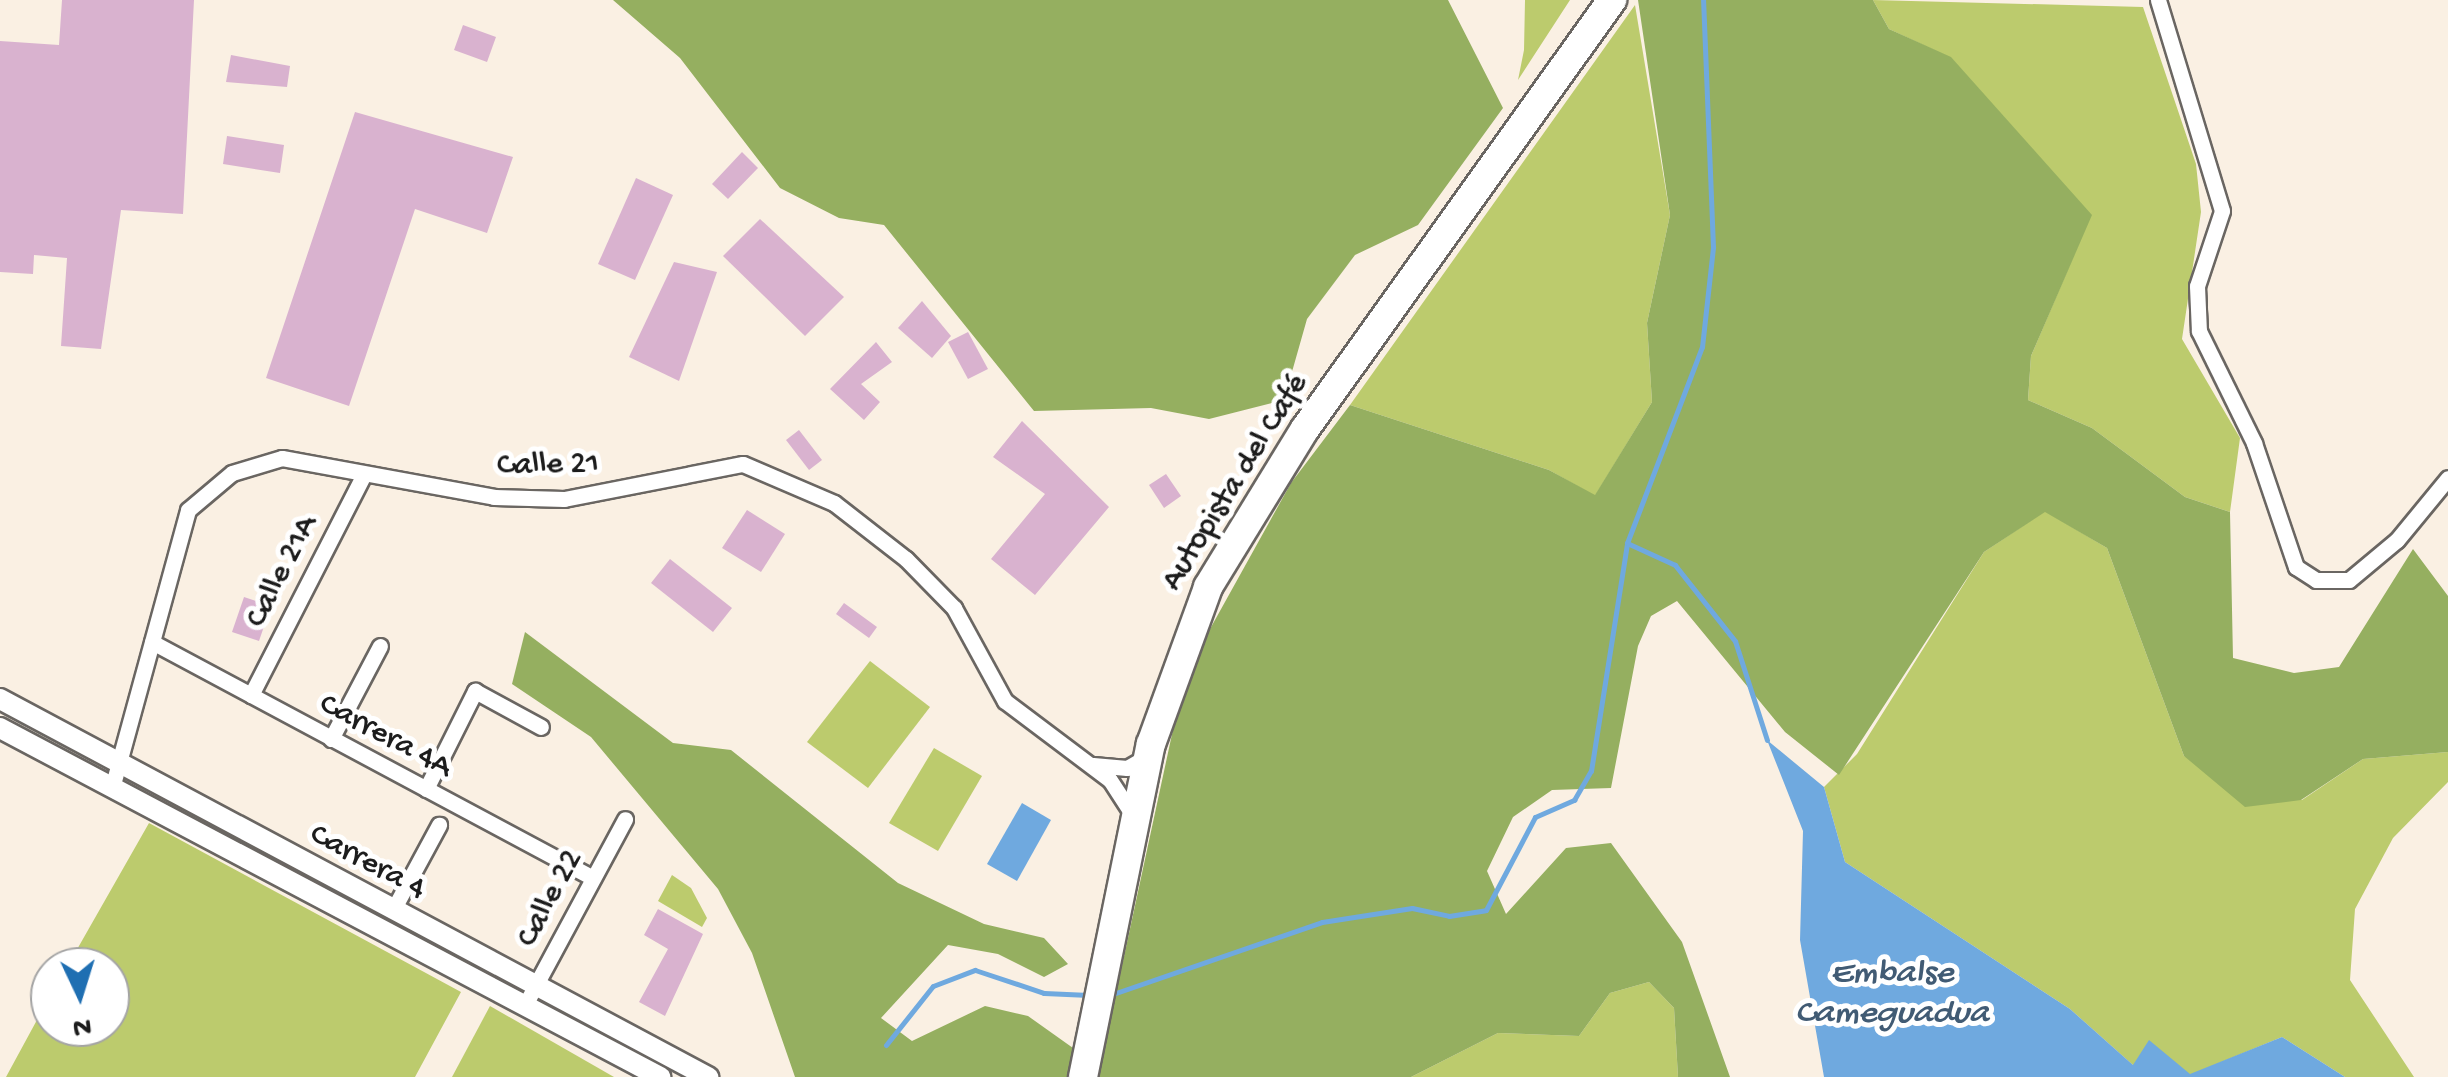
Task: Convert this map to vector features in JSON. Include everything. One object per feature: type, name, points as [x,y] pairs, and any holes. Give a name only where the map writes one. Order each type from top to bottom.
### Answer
[{"type":"highway","name":"Autopista del Café","points":[[1083,1077],[1149,754],[1191,625],[1252,512],[1612,0]]},
{"type":"main road","name":"Carrera 4","points":[[0,698],[708,1077]]},
{"type":"main road","name":"Carrera 4","points":[[0,728],[660,1077]]},
{"type":"street","points":[[2158,0],[2222,211],[2197,286],[2199,331],[2254,443],[2296,567],[2316,580],[2349,580],[2397,540],[2448,478]]},
{"type":"street","name":"Calle 21","points":[[112,788],[188,510],[215,481],[282,458],[364,474],[564,499],[728,464],[775,472],[856,518],[934,586],[1006,701],[1089,764],[1135,819]]},
{"type":"street","name":"Calle 21A","points":[[250,695],[364,474]]},
{"type":"street","name":"Carrera 4A","points":[[152,642],[593,878]]},
{"type":"street","points":[[331,739],[380,646]]},
{"type":"street","points":[[426,790],[476,691],[541,727]]},
{"type":"street","points":[[1089,764],[1127,768],[1149,754]]},
{"type":"street","name":"Calle 22","points":[[524,1004],[625,820]]},
{"type":"street","points":[[393,910],[439,825]]},
{"type":"green space","points":[[613,0],[1448,0],[1503,108],[1418,225],[1355,255],[1307,319],[1284,400],[1209,419],[1151,408],[1034,411],[884,225],[839,218],[780,188],[680,58]]},
{"type":"green space","points":[[1525,0],[1570,0],[1518,80],[1524,50]]},
{"type":"green space","points":[[1638,0],[1873,0],[1889,29],[1951,57],[2092,215],[2031,356],[2028,400],[2092,428],[2185,497],[2230,512],[2233,658],[2294,673],[2339,667],[2413,549],[2448,596],[2448,752],[2363,759],[2301,800],[2245,807],[2184,756],[2107,548],[2045,512],[1984,552],[1839,775],[1785,732],[1677,601],[1651,616],[1638,646],[1611,788],[1552,790],[1513,817],[1487,871],[1506,914],[1566,848],[1611,843],[1682,942],[1730,1077],[1678,1077],[1674,1008],[1649,982],[1610,993],[1579,1036],[1498,1033],[1411,1077],[1098,1077],[1185,674],[1291,483],[1350,405],[1549,470],[1595,495],[1652,402],[1647,323],[1670,215]]},
{"type":"green space","points":[[1873,0],[2143,7],[2196,164],[2201,212],[2182,339],[2240,438],[2230,512],[2185,497],[2092,428],[2028,400],[2031,356],[2091,215],[1951,58],[1889,29]]},
{"type":"green space","points":[[1635,5],[1670,215],[1647,323],[1652,402],[1595,496],[1549,470],[1350,405]]},
{"type":"green space","points":[[2045,511],[2107,548],[2184,756],[2302,800],[2363,759],[2448,752],[2448,782],[2393,838],[2355,909],[2350,980],[2414,1077],[2345,1077],[2282,1037],[2190,1075],[2134,1066],[2070,1009],[1845,862],[1824,787],[1857,754],[1984,552]]},
{"type":"green space","points":[[525,632],[673,743],[731,750],[898,883],[984,924],[1044,938],[1068,964],[1044,977],[998,954],[948,945],[881,1018],[912,1041],[985,1006],[1028,1016],[1073,1048],[1067,1077],[795,1077],[752,953],[718,889],[591,737],[512,684]]},
{"type":"green space","points":[[870,661],[930,707],[868,788],[807,742]]},
{"type":"green space","points":[[934,748],[982,776],[938,851],[889,823]]},
{"type":"green space","points":[[149,823],[461,992],[415,1077],[6,1077],[30,1033],[30,1047],[130,1047],[130,947],[78,947]]},
{"type":"green space","points":[[672,875],[691,888],[707,918],[702,927],[658,901]]},
{"type":"green space","points":[[1649,982],[1674,1008],[1678,1077],[1411,1077],[1498,1033],[1579,1036],[1610,993]]},
{"type":"green space","points":[[490,1006],[614,1077],[452,1077]]},
{"type":"water","name":"Embalse Cameguadua","points":[[1767,740],[1824,787],[1845,862],[2070,1009],[2133,1065],[2149,1040],[2190,1074],[2282,1037],[2345,1077],[1824,1077],[1800,940],[1803,831]]},
{"type":"water","points":[[1022,803],[1051,820],[1017,881],[987,864]]},
{"type":"building","points":[[62,0],[194,0],[183,214],[121,210],[101,349],[61,346],[67,258],[34,255],[33,274],[0,272],[0,41],[59,45]]},
{"type":"building","points":[[463,25],[496,37],[487,62],[454,50]]},
{"type":"building","points":[[231,55],[290,66],[287,87],[226,82]]},
{"type":"building","points":[[355,112],[513,157],[487,233],[415,209],[349,406],[266,378]]},
{"type":"building","points":[[227,136],[284,145],[280,173],[223,164]]},
{"type":"building","points":[[742,152],[758,168],[728,199],[712,184]]},
{"type":"building","points":[[636,178],[673,195],[635,280],[598,264]]},
{"type":"building","points":[[760,219],[844,297],[805,336],[723,256]]},
{"type":"building","points":[[674,262],[717,272],[679,381],[629,357]]},
{"type":"building","points":[[922,301],[951,336],[932,358],[898,328]]},
{"type":"building","points":[[968,332],[988,369],[968,379],[948,342]]},
{"type":"building","points":[[876,342],[892,362],[861,384],[880,402],[864,420],[830,389]]},
{"type":"building","points":[[1022,421],[1109,507],[1035,595],[991,559],[1045,494],[993,457]]},
{"type":"building","points":[[799,430],[822,460],[809,470],[786,440]]},
{"type":"building","points":[[1166,474],[1181,496],[1164,508],[1149,485]]},
{"type":"building","points":[[747,510],[785,534],[761,572],[722,548]]},
{"type":"building","points":[[670,559],[732,608],[713,632],[651,583]]},
{"type":"building","points":[[244,597],[271,606],[259,641],[232,632]]},
{"type":"building","points":[[844,603],[877,627],[869,638],[836,614]]},
{"type":"building","points":[[658,909],[703,934],[665,1016],[639,1002],[668,949],[644,935]]},
{"type":"waterway","points":[[1110,995],[1322,922],[1412,908],[1449,916],[1486,910],[1535,817],[1574,800],[1591,771],[1627,543],[1702,347],[1713,247],[1703,0]]},
{"type":"waterway","points":[[1627,543],[1675,565],[1735,641],[1767,740]]},
{"type":"waterway","points":[[886,1045],[933,986],[975,970],[1044,993],[1089,995]]}]
